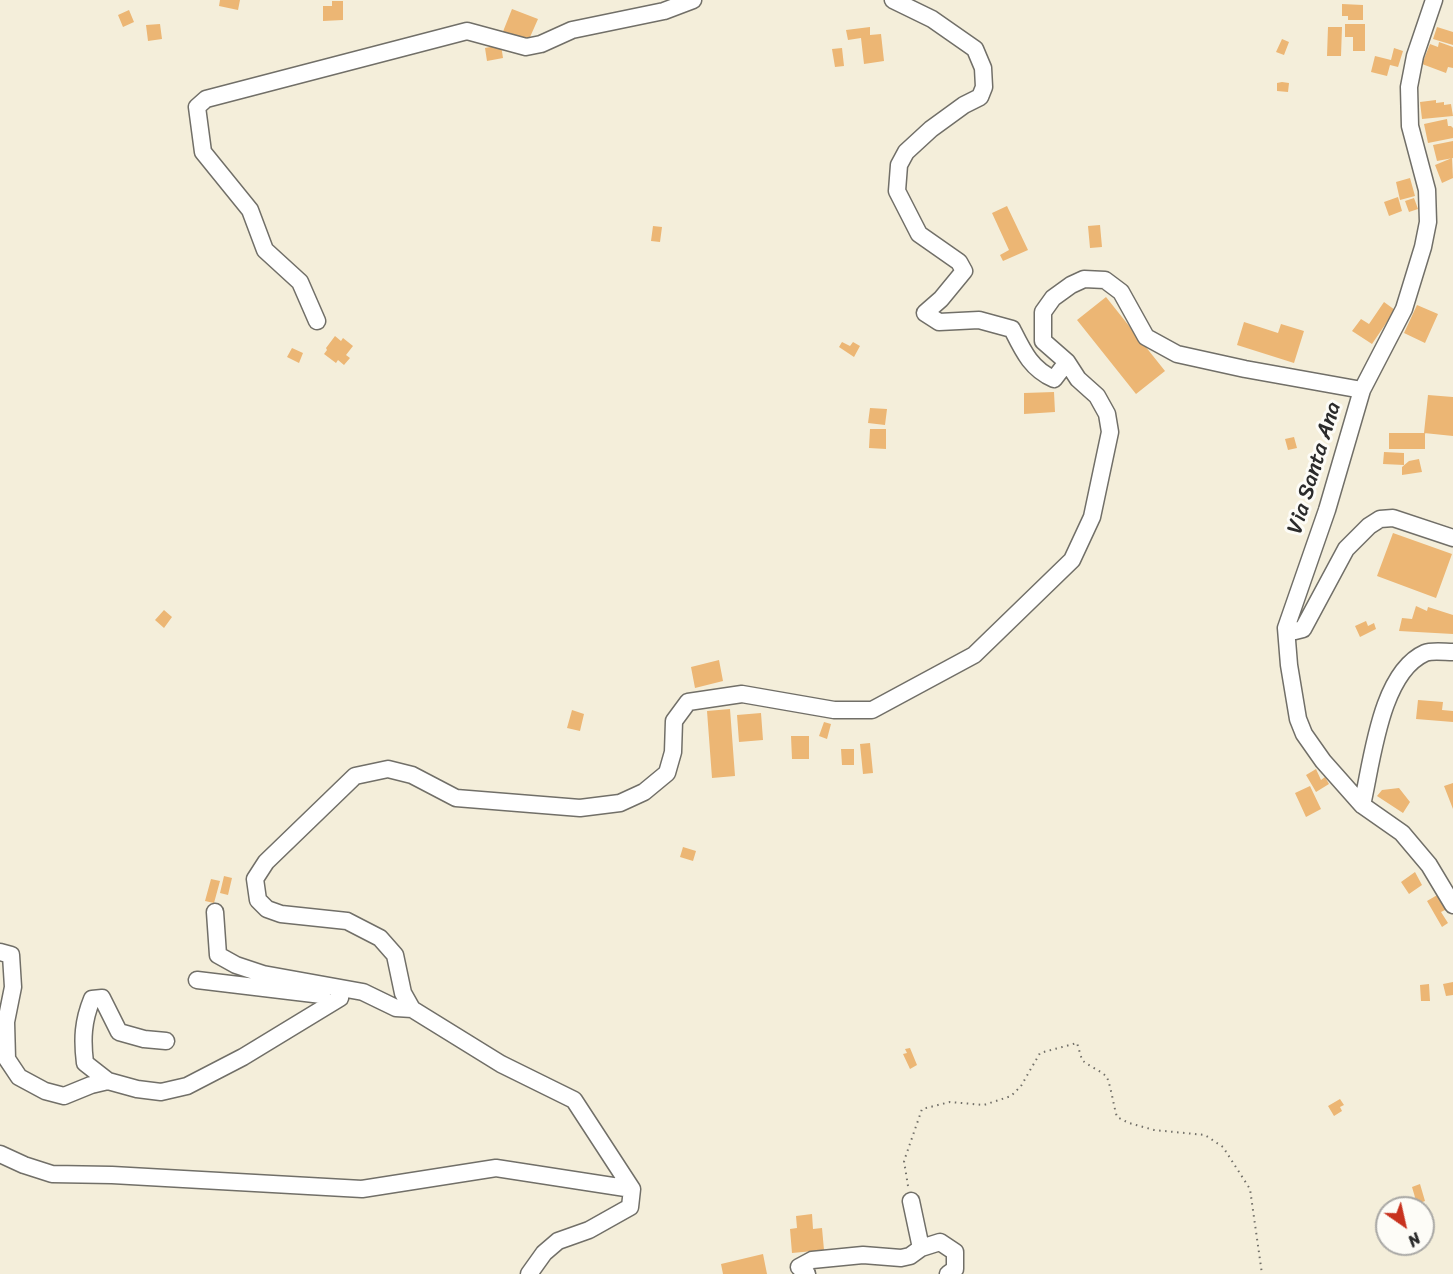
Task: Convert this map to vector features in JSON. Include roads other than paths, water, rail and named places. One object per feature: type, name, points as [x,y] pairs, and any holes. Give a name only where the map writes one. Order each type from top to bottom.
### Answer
[{"type":"street","points":[[317,321],[300,282],[265,250],[250,210],[203,152],[197,107],[206,99],[467,31],[526,47],[541,44],[572,30],[664,11],[693,0]]},
{"type":"street","points":[[893,0],[932,19],[975,49],[983,68],[984,87],[980,97],[964,105],[931,129],[906,152],[899,165],[897,191],[919,234],[959,262],[964,271],[941,299],[925,313],[939,322],[980,320],[1012,329],[1025,356],[1041,373],[1054,379],[1067,362]]},
{"type":"street","name":"Via Santa Ana","points":[[1434,0],[1415,56],[1409,87],[1410,126],[1427,190],[1428,222],[1423,247],[1404,309],[1362,390],[1327,510],[1286,628],[1289,665],[1301,727],[1323,761],[1362,805],[1402,833],[1429,866],[1453,905]]},
{"type":"street","points":[[404,1008],[395,956],[380,938],[347,921],[281,914],[267,909],[258,900],[255,879],[266,862],[355,776],[388,769],[412,775],[456,798],[580,808],[620,803],[644,792],[667,773],[673,752],[674,721],[688,702],[742,694],[834,710],[872,710],[974,655],[1072,561],[1092,517],[1110,432],[1107,414],[1097,396],[1078,379],[1067,362],[1043,341],[1043,312],[1053,298],[1071,285],[1084,279],[1105,280],[1121,292],[1146,337],[1177,354],[1362,390]]},
{"type":"street","points":[[1286,628],[1295,631],[1303,629],[1346,549],[1380,519],[1393,518],[1453,538]]},
{"type":"street","points":[[1362,805],[1379,721],[1393,689],[1406,668],[1426,652],[1453,652]]},
{"type":"street","points":[[215,912],[218,955],[236,965],[263,974],[363,992],[404,1008],[501,1064],[574,1100],[632,1189],[630,1207],[589,1230],[558,1241],[544,1252],[529,1274]]},
{"type":"street","points":[[0,952],[11,955],[13,987],[6,1022],[7,1059],[19,1077],[45,1091],[64,1096],[108,1081]]},
{"type":"street","points":[[197,980],[340,998],[370,1006],[404,1008]]},
{"type":"street","points":[[166,1041],[144,1039],[119,1032],[102,998],[92,999],[86,1014],[82,1039],[85,1063],[108,1081],[137,1089],[161,1092],[187,1086],[253,1051],[340,998]]},
{"type":"street","points":[[0,1154],[52,1174],[112,1175],[362,1189],[496,1168],[632,1189]]},
{"type":"street","points":[[911,1201],[921,1248]]},
{"type":"street","points":[[807,1274],[799,1267],[812,1260],[862,1255],[901,1258],[940,1242],[955,1252],[955,1269],[948,1274]]}]
